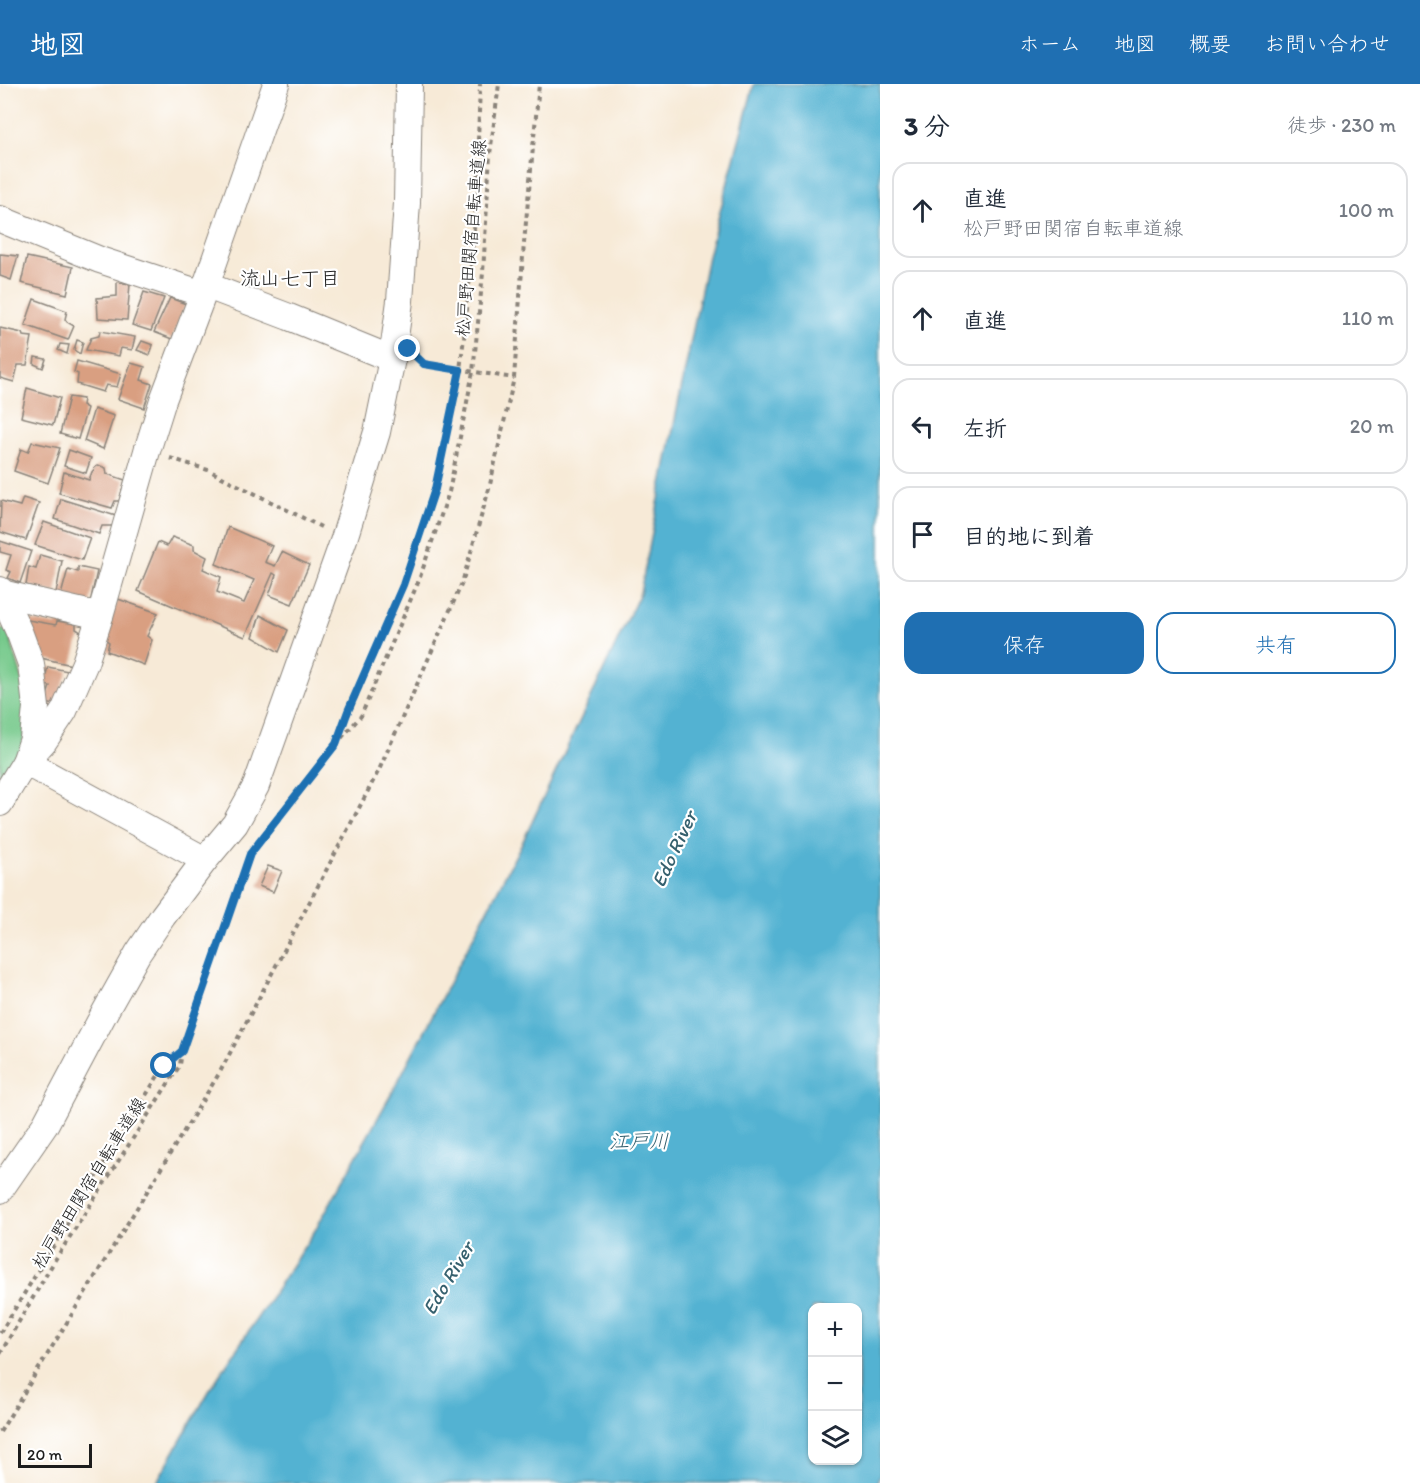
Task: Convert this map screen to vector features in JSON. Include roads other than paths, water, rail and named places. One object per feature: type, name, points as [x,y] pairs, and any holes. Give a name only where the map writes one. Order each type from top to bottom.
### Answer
[{"type":"street","points":[[0,803],[25,762],[44,741],[64,711],[85,663],[163,400],[276,84]]},
{"type":"street","points":[[0,1190],[45,1125],[138,953],[205,860],[235,824],[256,786],[344,539],[377,432],[404,358],[400,301],[407,202],[409,84]]},
{"type":"street","points":[[0,219],[100,260],[289,317],[404,358]]},
{"type":"street","points":[[0,591],[100,616]]},
{"type":"street","points":[[0,591],[31,664],[36,714],[33,739],[25,762]]},
{"type":"street","points":[[25,762],[205,860]]},
{"type":"water","name":"江戸川","points":[[754,84],[880,84],[880,1475],[877,1483],[156,1483],[211,1388],[314,1232],[394,1089],[523,841],[640,593],[708,256]]},
{"type":"district","name":"流山七丁目","points":[[290,278]]},
{"type":"water label","name":"Edo River","points":[[674,849]]},
{"type":"water label","name":"Edo River","points":[[448,1278]]}]
